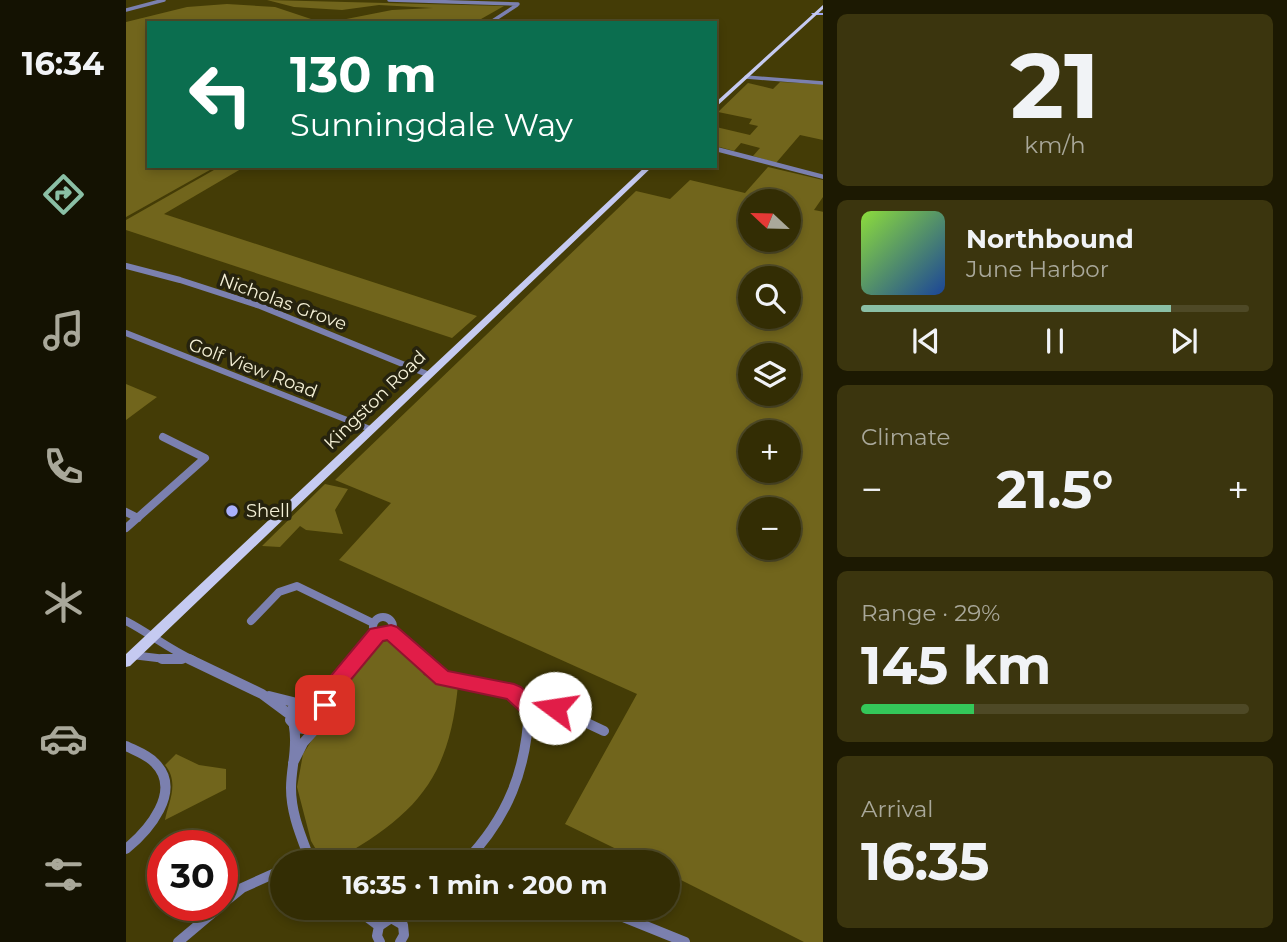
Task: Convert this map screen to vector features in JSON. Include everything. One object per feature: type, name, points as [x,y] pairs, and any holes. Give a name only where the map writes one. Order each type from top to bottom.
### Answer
[{"type":"main road","points":[[717,104],[822,4]]},
{"type":"main road","points":[[813,14],[823,14]]},
{"type":"main road","name":"Kingston Road","points":[[129,658],[648,168]]},
{"type":"street","points":[[135,8],[155,0]]},
{"type":"street","points":[[126,10],[164,0]]},
{"type":"street","points":[[389,0],[518,4],[492,21]]},
{"type":"street","points":[[746,77],[823,83]]},
{"type":"street","points":[[717,149],[823,177]]},
{"type":"street","name":"Nicholas Grove","points":[[126,265],[167,275],[341,336],[386,359],[427,374]]},
{"type":"street","name":"Golf View Road","points":[[126,333],[370,429]]},
{"type":"street","points":[[126,528],[205,458],[163,437]]},
{"type":"street","points":[[126,512],[138,517]]},
{"type":"street","points":[[251,621],[279,592],[297,586],[373,623]]},
{"type":"street","points":[[373,623],[379,619],[389,620],[394,625],[391,632]]},
{"type":"street","points":[[126,621],[153,635],[167,648],[262,694],[289,714],[294,727],[291,788],[293,814],[302,850]]},
{"type":"street","points":[[373,623],[372,628],[377,634]]},
{"type":"street","points":[[293,763],[312,730],[326,719],[325,705],[336,684],[377,634],[391,632],[443,678],[480,683],[514,692],[529,707],[555,708],[604,731]]},
{"type":"street","points":[[129,658],[187,658]]},
{"type":"street","points":[[262,694],[297,703],[314,699],[336,684]]},
{"type":"street","points":[[314,699],[325,705]]},
{"type":"street","points":[[289,714],[297,703]]},
{"type":"street","points":[[475,850],[501,819],[521,777],[529,741],[529,707]]},
{"type":"street","points":[[294,727],[312,730]]},
{"type":"street","points":[[126,746],[146,756],[160,768],[165,790],[158,815],[139,839],[126,849]]},
{"type":"street","points":[[238,891],[270,875]]},
{"type":"street","points":[[380,942],[377,936],[379,926],[391,918],[401,922],[405,930],[403,941]]},
{"type":"street","points":[[371,920],[379,926]]},
{"type":"street","points":[[631,920],[685,942]]},
{"type":"street","points":[[178,942],[203,921]]},
{"type":"shaded area","points":[[267,0],[504,6],[478,21],[336,21],[392,10],[433,8],[379,5],[342,10],[294,7]]},
{"type":"shaded area","points":[[227,4],[275,7],[317,21],[147,21],[147,168],[213,168],[126,217],[126,22],[187,7]]},
{"type":"shaded area","points":[[780,82],[823,84],[823,140],[800,135],[776,163],[753,156],[760,148],[741,143],[734,151],[717,146],[717,127],[750,135],[758,126],[749,124],[752,119],[718,112],[748,83],[773,89]]},
{"type":"shaded area","points":[[768,167],[823,180],[823,197],[814,210],[823,212],[823,942],[804,942],[680,880],[680,850],[618,850],[565,824],[637,694],[339,560],[391,503],[335,480],[636,191],[670,199],[690,180],[738,191],[738,252],[802,252],[802,189],[749,189]]},
{"type":"shaded area","points":[[217,168],[243,168],[164,214],[477,316],[452,338],[126,230],[126,220]]},
{"type":"shaded area","points":[[126,384],[157,397],[126,420]]},
{"type":"shaded area","points":[[325,484],[348,489],[335,510],[343,534],[306,530],[300,526],[280,547],[262,546]]},
{"type":"shaded area","points":[[392,640],[411,654],[424,675],[445,684],[458,685],[446,747],[436,772],[422,793],[385,829],[353,850],[316,850],[311,841],[297,787],[303,754],[317,732],[329,722],[336,694],[378,643]]},
{"type":"shaded area","points":[[176,754],[199,765],[226,769],[226,789],[165,820],[172,779],[165,765]]},
{"type":"place","name":"Shell","points":[[232,511]]},
{"type":"route","points":[[325,705],[336,684],[377,634],[386,635],[391,632],[443,678],[480,683],[514,692],[529,707],[555,708]]}]
